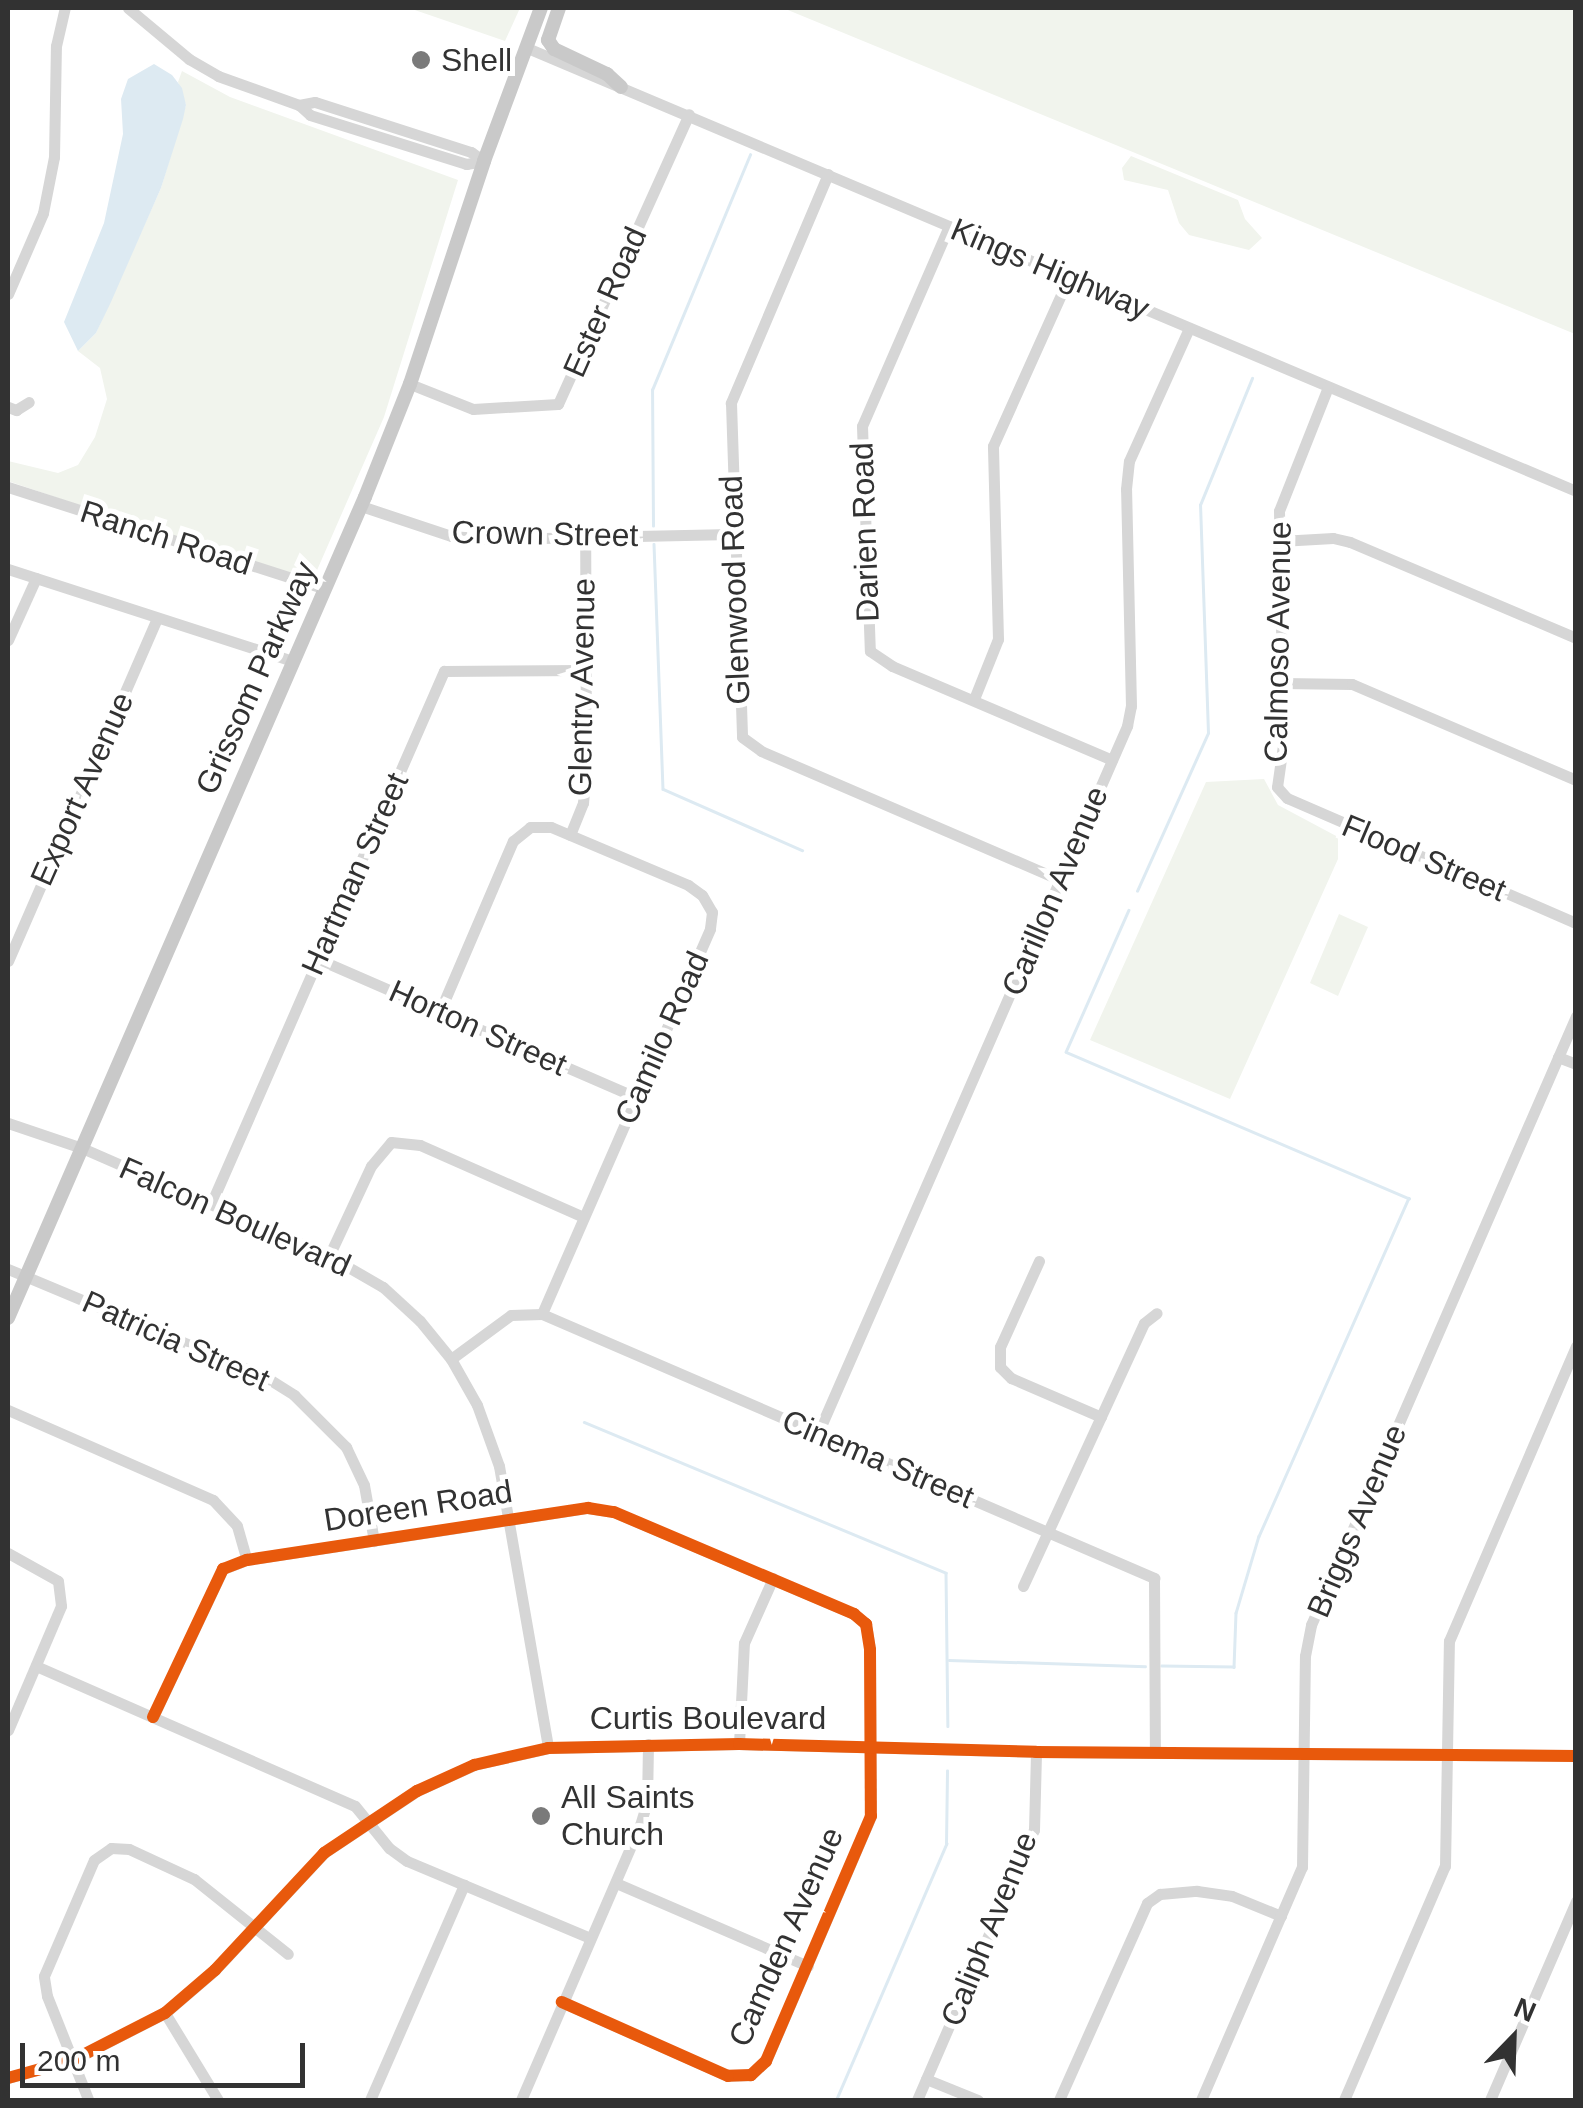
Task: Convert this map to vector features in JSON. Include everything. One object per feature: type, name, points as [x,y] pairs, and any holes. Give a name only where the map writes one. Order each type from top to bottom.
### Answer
[{"type":"main road","name":"Grissom Parkway","points":[[8,1318],[362,506],[410,384],[524,48],[544,8]]},
{"type":"main road","points":[[559,8],[548,40],[554,49],[607,74],[621,87]]},
{"type":"street","points":[[8,294],[42,212],[54,157],[56,46],[65,8]]},
{"type":"street","points":[[128,8],[218,76],[300,105],[315,102],[471,152],[484,161]]},
{"type":"street","name":"Kings Highway","points":[[524,48],[1576,491]]},
{"type":"street","name":"Ester Road","points":[[410,384],[473,409],[558,404],[688,114]]},
{"type":"street","name":"Glenwood Road","points":[[828,174],[734,390],[732,534],[742,738],[761,750],[1060,880]]},
{"type":"street","name":"Darien Road","points":[[948,226],[862,426],[870,651],[892,666],[1112,760]]},
{"type":"street","points":[[974,698],[998,639],[993,446],[1069,277]]},
{"type":"street","name":"Carillon Avenue","points":[[818,1434],[1112,760],[1131,706],[1126,489],[1129,460],[1188,328]]},
{"type":"street","name":"Calmoso Avenue","points":[[1277,787],[1283,745],[1281,497],[1328,387]]},
{"type":"street","points":[[8,407],[16,410],[29,402]]},
{"type":"street","name":"Ranch Road","points":[[8,487],[326,590]]},
{"type":"street","name":"Crown Street","points":[[362,506],[451,536],[732,534]]},
{"type":"street","name":"Glentry Avenue","points":[[570,835],[584,788],[584,537]]},
{"type":"street","points":[[1280,541],[1333,538],[1350,542],[1576,638]]},
{"type":"street","points":[[8,569],[293,660]]},
{"type":"street","points":[[8,640],[36,578]]},
{"type":"street","name":"Export Avenue","points":[[8,961],[158,618]]},
{"type":"street","name":"Hartman Street","points":[[211,1204],[444,671],[583,670]]},
{"type":"street","points":[[1282,682],[1352,684],[1576,780]]},
{"type":"street","name":"Flood Street","points":[[1277,787],[1287,798],[1576,924]]},
{"type":"street","points":[[440,1012],[513,841],[530,827],[551,828],[570,835]]},
{"type":"street","name":"Camilo Road","points":[[542,1314],[710,928],[712,912],[702,894],[688,885],[570,835]]},
{"type":"street","name":"Horton Street","points":[[318,959],[636,1098]]},
{"type":"street","name":"Briggs Avenue","points":[[1202,2100],[1302,1867],[1305,1656],[1311,1624],[1576,1016]]},
{"type":"street","points":[[1558,1057],[1576,1064]]},
{"type":"street","name":"Falcon Boulevard","points":[[8,1123],[82,1148],[330,1256],[383,1287],[451,1359],[477,1404],[512,1520],[548,1748]]},
{"type":"street","points":[[330,1256],[370,1166],[391,1142],[420,1145],[583,1217]]},
{"type":"street","points":[[1040,1261],[1000,1347],[1000,1367],[1011,1378],[1101,1417]]},
{"type":"street","name":"Patricia Street","points":[[8,1269],[264,1376],[294,1395],[346,1447],[364,1485],[374,1542]]},
{"type":"street","points":[[1023,1586],[1144,1324],[1157,1313]]},
{"type":"street","points":[[451,1359],[511,1315],[542,1314]]},
{"type":"street","name":"Cinema Street","points":[[542,1314],[1154,1578],[1155,1749]]},
{"type":"street","points":[[1344,2100],[1445,1866],[1448,1641],[1576,1346]]},
{"type":"street","points":[[8,1410],[213,1500],[237,1526],[247,1560],[223,1570],[212,1586],[153,1717]]},
{"type":"street","name":"Doreen Road","points":[[247,1560],[588,1508],[614,1512],[773,1578]]},
{"type":"street","points":[[8,1553],[58,1581],[61,1606],[8,1730]]},
{"type":"street","points":[[739,1744],[744,1643],[773,1578]]},
{"type":"street","name":"Camden Avenue","points":[[562,2002],[728,2076],[751,2075],[766,2061],[870,1816],[870,1650],[866,1624],[854,1614],[773,1578]]},
{"type":"street","points":[[36,1666],[355,1806],[388,1848],[407,1861],[590,1938]]},
{"type":"street","points":[[521,2100],[616,1883],[646,1802],[648,1744]]},
{"type":"street","name":"Curtis Boulevard","points":[[8,2078],[73,2060],[165,2013],[258,1927],[324,1853],[417,1791],[474,1765],[548,1748],[648,1744],[870,1745],[1036,1752],[1155,1749],[1576,1756]]},
{"type":"street","name":"Caliph Avenue","points":[[917,2100],[1034,1830],[1036,1752]]},
{"type":"street","points":[[88,2099],[47,1996],[44,1976],[94,1860],[111,1848],[129,1849],[194,1880],[288,1954]]},
{"type":"street","points":[[616,1883],[808,1966]]},
{"type":"street","points":[[370,2100],[464,1885]]},
{"type":"street","points":[[1060,2100],[1147,1903],[1160,1894],[1196,1891],[1232,1896],[1280,1916]]},
{"type":"street","points":[[1490,2100],[1576,1901]]},
{"type":"street","points":[[165,2013],[218,2100]]},
{"type":"street","points":[[926,2079],[978,2100]]},
{"type":"shaded area","points":[[409,8],[520,8],[505,41]]},
{"type":"shaded area","points":[[783,8],[1575,8],[1575,334]]},
{"type":"shaded area","points":[[154,64],[172,75],[182,88],[186,105],[183,119],[161,188],[111,302],[96,333],[78,351],[64,322],[104,223],[123,134],[121,99],[128,79]]},
{"type":"shaded area","points":[[182,71],[230,97],[458,180],[384,417],[311,584],[8,481],[8,461],[58,473],[78,465],[95,437],[107,399],[100,368],[78,351],[96,333],[161,188],[186,105],[178,82]]},
{"type":"shaded area","points":[[1131,156],[1238,200],[1245,219],[1262,238],[1249,250],[1189,235],[1179,223],[1168,190],[1124,180],[1122,168]]},
{"type":"shaded area","points":[[1264,779],[1278,805],[1338,837],[1338,859],[1230,1099],[1090,1040],[1206,782]]},
{"type":"shaded area","points":[[1339,914],[1368,927],[1338,996],[1310,983]]},
{"type":"waterway","points":[[653,526],[652,390],[750,155]]},
{"type":"waterway","points":[[1137,891],[1208,733],[1200,505],[1252,378]]},
{"type":"waterway","points":[[654,544],[663,789],[802,850]]},
{"type":"waterway","points":[[1129,910],[1066,1052],[1409,1198],[1259,1536],[1236,1613],[1234,1667],[1162,1666]]},
{"type":"waterway","points":[[584,1422],[946,1573],[948,1726]]},
{"type":"waterway","points":[[949,1660],[1145,1666]]},
{"type":"waterway","points":[[836,2100],[946,1844],[947,1771]]},
{"type":"cycle path","points":[[153,1717],[223,1569],[247,1560],[588,1508],[614,1512],[854,1614],[866,1624],[870,1650],[871,1816],[766,2061],[751,2075],[728,2076],[562,2002]]},
{"type":"cycle path","points":[[8,2078],[73,2060],[165,2013],[215,1970],[324,1853],[417,1791],[474,1765],[548,1748],[739,1744],[1036,1752],[1576,1756]]},
{"type":"place","name":"Shell","points":[[421,60]]},
{"type":"place","name":"All Saints Church","points":[[541,1816]]}]
